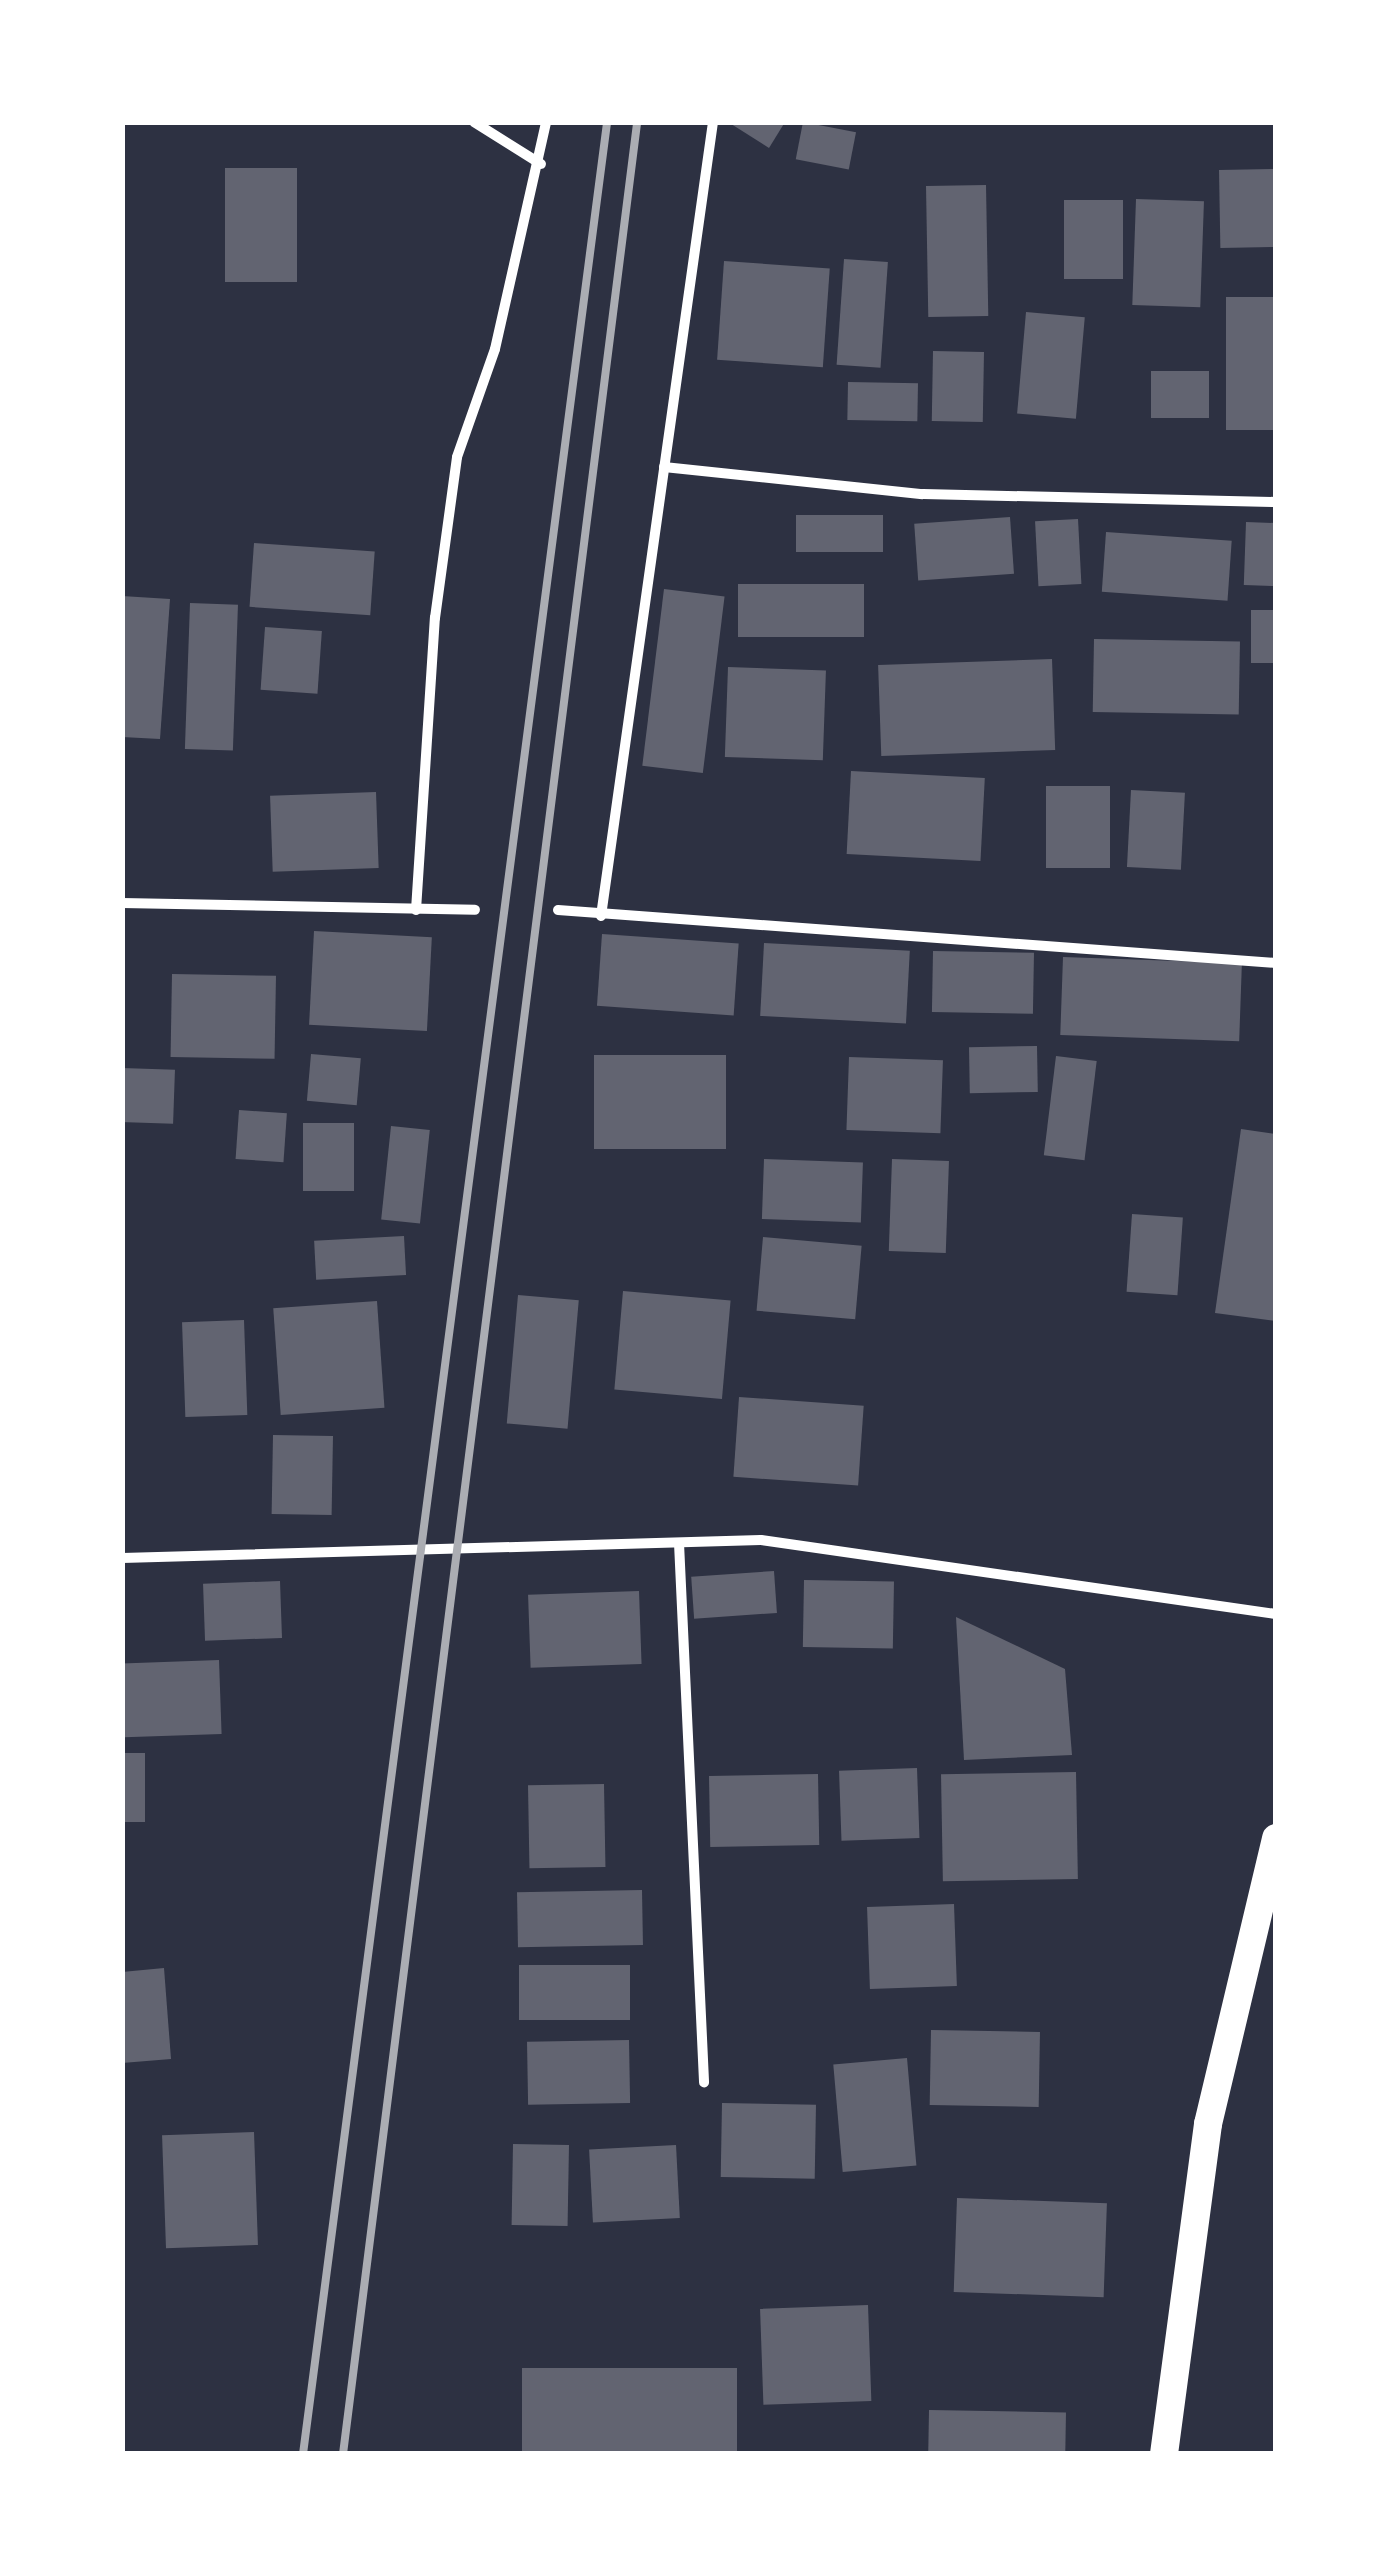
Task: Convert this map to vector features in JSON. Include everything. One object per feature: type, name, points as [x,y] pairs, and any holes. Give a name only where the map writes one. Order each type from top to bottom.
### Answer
[{"type":"highway","points":[[1164,2454],[1208,2124],[1276,1838]]},
{"type":"street","points":[[474,122],[540,164]]},
{"type":"street","points":[[416,910],[435,618],[457,457],[495,349],[540,164],[546,122]]},
{"type":"street","points":[[602,916],[712,122]]},
{"type":"street","points":[[664,467],[923,494],[1276,502]]},
{"type":"street","points":[[122,903],[475,910]]},
{"type":"street","points":[[558,910],[1276,963]]},
{"type":"street","points":[[122,1558],[761,1540],[1276,1614]]},
{"type":"street","points":[[678,1543],[704,2082]]},
{"type":"building","points":[[728,122],[785,122],[769,148]]},
{"type":"building","points":[[803,122],[856,132],[849,170],[796,159]]},
{"type":"building","points":[[225,168],[297,168],[297,282],[225,282]]},
{"type":"building","points":[[1273,169],[1274,247],[1220,248],[1219,170]]},
{"type":"building","points":[[986,185],[988,316],[928,317],[926,186]]},
{"type":"building","points":[[1136,199],[1204,201],[1200,307],[1132,305]]},
{"type":"building","points":[[1064,200],[1123,200],[1123,279],[1064,279]]},
{"type":"building","points":[[844,259],[888,262],[880,368],[837,365]]},
{"type":"building","points":[[724,261],[830,268],[823,367],[717,360]]},
{"type":"building","points":[[1226,297],[1276,297],[1276,430],[1226,430]]},
{"type":"building","points":[[1026,312],[1085,317],[1076,419],[1017,414]]},
{"type":"building","points":[[933,351],[984,352],[983,422],[932,421]]},
{"type":"building","points":[[1151,371],[1209,371],[1209,418],[1151,418]]},
{"type":"building","points":[[848,382],[918,383],[917,421],[847,420]]},
{"type":"building","points":[[796,515],[883,515],[883,552],[796,552]]},
{"type":"building","points":[[1010,517],[1014,574],[918,581],[914,524]]},
{"type":"building","points":[[1078,519],[1081,584],[1038,586],[1035,521]]},
{"type":"building","points":[[1246,522],[1276,523],[1274,586],[1244,585]]},
{"type":"building","points":[[1106,532],[1232,541],[1228,601],[1102,592]]},
{"type":"building","points":[[254,543],[375,551],[370,615],[250,607]]},
{"type":"building","points":[[738,584],[864,584],[864,637],[738,637]]},
{"type":"building","points":[[664,589],[725,596],[703,773],[642,766]]},
{"type":"building","points":[[122,596],[170,599],[160,739],[122,737]]},
{"type":"building","points":[[190,603],[238,605],[233,751],[185,749]]},
{"type":"building","points":[[1251,610],[1276,610],[1276,663],[1251,663]]},
{"type":"building","points":[[265,627],[322,631],[317,694],[261,690]]},
{"type":"building","points":[[1094,639],[1240,642],[1239,715],[1093,712]]},
{"type":"building","points":[[1052,659],[1055,750],[881,756],[878,665]]},
{"type":"building","points":[[728,667],[826,670],[823,760],[725,757]]},
{"type":"building","points":[[851,771],[985,778],[980,861],[847,854]]},
{"type":"building","points":[[1046,786],[1110,786],[1110,868],[1046,868]]},
{"type":"building","points":[[1131,790],[1185,793],[1181,870],[1127,867]]},
{"type":"building","points":[[376,792],[379,868],[273,872],[270,796]]},
{"type":"building","points":[[314,931],[432,937],[427,1031],[309,1025]]},
{"type":"building","points":[[602,934],[739,944],[734,1015],[597,1006]]},
{"type":"building","points":[[764,943],[910,951],[906,1024],[760,1016]]},
{"type":"building","points":[[933,951],[1034,953],[1033,1014],[932,1012]]},
{"type":"building","points":[[1063,957],[1242,963],[1239,1041],[1060,1035]]},
{"type":"building","points":[[172,974],[276,976],[275,1059],[171,1057]]},
{"type":"building","points":[[1037,1046],[1038,1092],[970,1093],[969,1047]]},
{"type":"building","points":[[311,1054],[361,1058],[357,1105],[307,1101]]},
{"type":"building","points":[[594,1055],[726,1055],[726,1149],[594,1149]]},
{"type":"building","points":[[1056,1056],[1097,1061],[1085,1160],[1044,1155]]},
{"type":"building","points":[[849,1057],[943,1060],[940,1133],[846,1130]]},
{"type":"building","points":[[122,1068],[175,1070],[173,1124],[122,1122]]},
{"type":"building","points":[[239,1110],[287,1113],[283,1162],[236,1159]]},
{"type":"building","points":[[303,1123],[354,1123],[354,1191],[303,1191]]},
{"type":"building","points":[[391,1126],[430,1130],[420,1224],[381,1219]]},
{"type":"building","points":[[1241,1129],[1276,1134],[1276,1321],[1215,1313]]},
{"type":"building","points":[[764,1159],[863,1162],[861,1222],[762,1219]]},
{"type":"building","points":[[892,1159],[949,1161],[946,1253],[889,1251]]},
{"type":"building","points":[[1132,1214],[1183,1218],[1177,1295],[1127,1292]]},
{"type":"building","points":[[404,1236],[406,1275],[316,1280],[314,1241]]},
{"type":"building","points":[[763,1237],[862,1246],[855,1319],[757,1311]]},
{"type":"building","points":[[623,1291],[731,1300],[722,1399],[614,1390]]},
{"type":"building","points":[[518,1295],[579,1300],[568,1429],[507,1424]]},
{"type":"building","points":[[377,1301],[384,1408],[281,1415],[273,1308]]},
{"type":"building","points":[[244,1320],[247,1415],[185,1417],[182,1322]]},
{"type":"building","points":[[739,1397],[864,1406],[858,1486],[733,1477]]},
{"type":"building","points":[[273,1435],[333,1436],[332,1515],[272,1514]]},
{"type":"building","points":[[774,1571],[777,1613],[694,1619],[691,1577]]},
{"type":"building","points":[[804,1580],[894,1582],[893,1649],[803,1647]]},
{"type":"building","points":[[280,1581],[282,1638],[205,1641],[203,1584]]},
{"type":"building","points":[[639,1591],[642,1664],[531,1668],[528,1595]]},
{"type":"building","points":[[956,1617],[1065,1669],[1072,1755],[964,1760]]},
{"type":"building","points":[[219,1660],[222,1734],[125,1737],[122,1663]]},
{"type":"building","points":[[122,1753],[145,1753],[145,1822],[122,1822]]},
{"type":"building","points":[[917,1768],[919,1838],[841,1841],[839,1771]]},
{"type":"building","points":[[1076,1772],[1078,1879],[943,1881],[941,1774]]},
{"type":"building","points":[[818,1774],[819,1845],[710,1847],[709,1776]]},
{"type":"building","points":[[604,1784],[605,1867],[529,1868],[528,1785]]},
{"type":"building","points":[[642,1890],[643,1945],[518,1947],[517,1892]]},
{"type":"building","points":[[954,1904],[957,1986],[870,1989],[867,1907]]},
{"type":"building","points":[[519,1965],[630,1965],[630,2020],[519,2020]]},
{"type":"building","points":[[164,1968],[171,2059],[122,2063],[122,1972]]},
{"type":"building","points":[[931,2030],[1040,2032],[1039,2107],[930,2105]]},
{"type":"building","points":[[629,2040],[630,2103],[528,2105],[527,2042]]},
{"type":"building","points":[[907,2058],[916,2166],[843,2172],[833,2064]]},
{"type":"building","points":[[722,2103],[816,2105],[815,2179],[721,2177]]},
{"type":"building","points":[[254,2132],[258,2245],[166,2248],[162,2135]]},
{"type":"building","points":[[513,2144],[569,2145],[568,2226],[512,2225]]},
{"type":"building","points":[[676,2145],[680,2218],[593,2222],[589,2150]]},
{"type":"building","points":[[957,2198],[1107,2203],[1104,2297],[954,2292]]},
{"type":"building","points":[[868,2305],[871,2401],[763,2405],[760,2309]]},
{"type":"building","points":[[522,2368],[737,2368],[737,2454],[522,2454]]},
{"type":"building","points":[[929,2410],[1066,2412],[1065,2454],[928,2454]]},
{"type":"railway","points":[[303,2454],[607,122]]},
{"type":"railway","points":[[343,2454],[637,122]]}]
